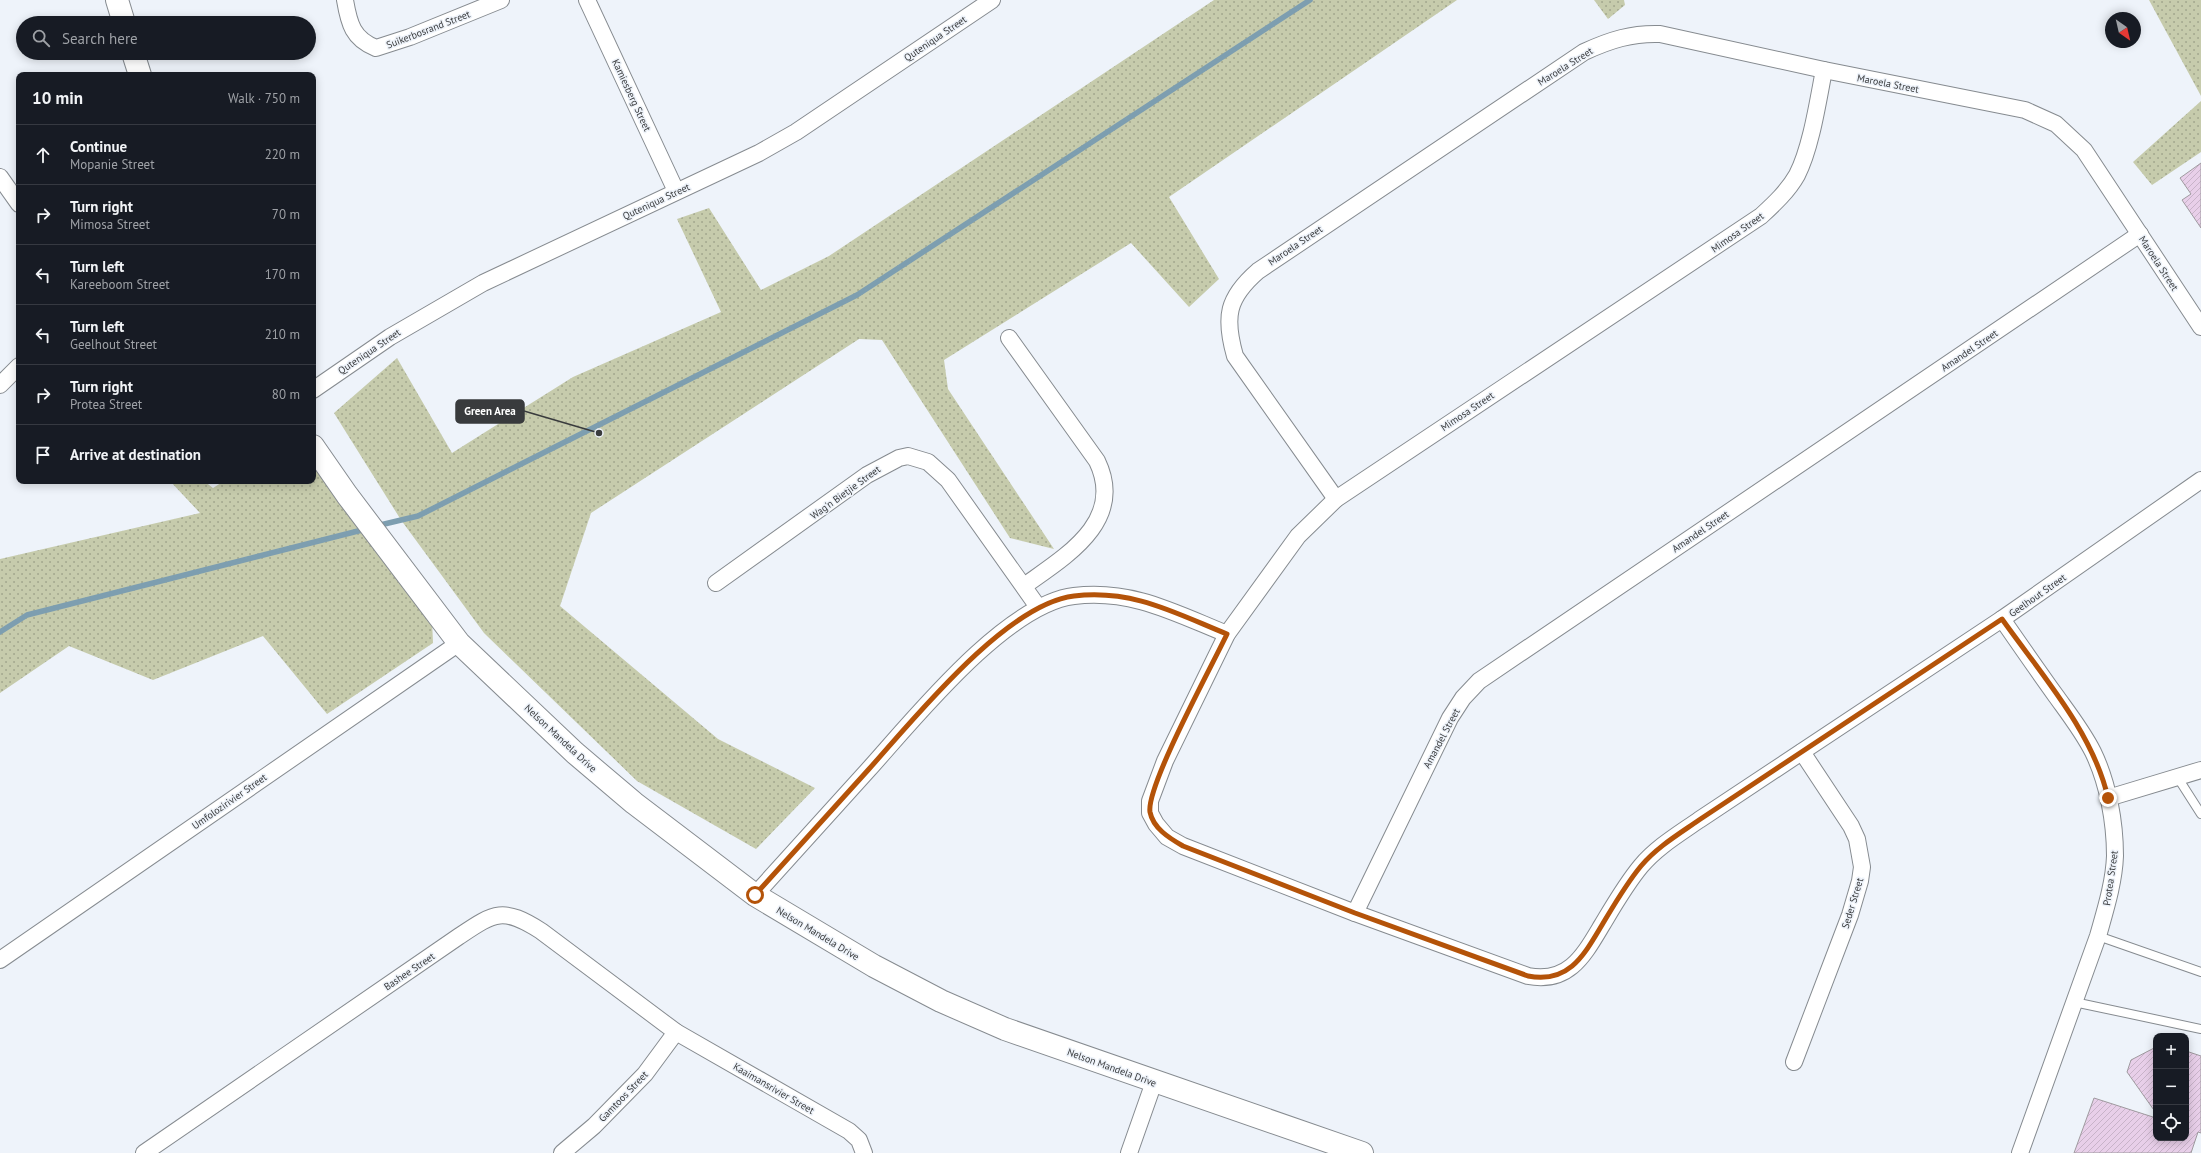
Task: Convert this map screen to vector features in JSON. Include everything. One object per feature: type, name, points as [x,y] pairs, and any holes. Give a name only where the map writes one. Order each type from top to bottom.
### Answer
[{"type":"street","points":[[117,0],[122,16]]},
{"type":"street","name":"Suikerbosrand Street","points":[[344,0],[354,32],[364,43],[376,48],[410,37],[501,0]]},
{"type":"street","name":"Kamiesberg Street","points":[[587,0],[676,191]]},
{"type":"street","name":"Quteniqua Street","points":[[316,388],[390,337],[483,283],[676,191],[730,167],[796,132],[992,0]]},
{"type":"street","name":"Maroela Street","points":[[1336,499],[1235,356],[1229,336],[1228,318],[1231,305],[1244,283],[1258,270],[1584,52],[1602,44],[1639,33],[1660,34],[1824,70],[2025,110],[2041,116],[2056,124],[2084,150],[2201,327]]},
{"type":"street","points":[[135,60],[139,72]]},
{"type":"street","name":"Mimosa Street","points":[[1355,913],[1183,846],[1167,837],[1156,824],[1150,813],[1150,801],[1165,761],[1227,634],[1298,536],[1336,499],[1761,216],[1781,197],[1797,175],[1806,154],[1824,70]]},
{"type":"street","points":[[0,177],[16,200]]},
{"type":"street","name":"Amandel Street","points":[[1355,913],[1450,718],[1463,698],[1479,681],[2140,234]]},
{"type":"street","points":[[1009,338],[1097,461],[1104,475],[1105,488],[1100,512],[1094,527],[1085,538],[1075,550],[1024,586]]},
{"type":"street","points":[[0,385],[16,369]]},
{"type":"street","name":"Nelson Mandela Drive","points":[[316,450],[395,560],[459,643],[575,753],[628,798],[755,895],[874,966],[941,1001],[1005,1029],[1362,1153]]},
{"type":"street","name":"Wag'n Bietjie Street","points":[[716,583],[867,475],[886,463],[908,456],[928,462],[948,480],[1038,607]]},
{"type":"street","name":"Geelhout Street","points":[[1355,913],[1528,976],[1540,978],[1554,976],[1568,970],[1589,948],[1630,880],[1657,850],[2002,619],[2201,480]]},
{"type":"street","points":[[755,895],[942,688],[1013,623],[1038,607],[1072,596],[1112,595],[1133,597],[1227,634]]},
{"type":"street","name":"Protea Street","points":[[2002,619],[2079,728],[2093,753],[2103,778],[2108,798],[2113,829],[2115,857],[2107,901],[2098,936],[2020,1153]]},
{"type":"street","name":"Umfolozirivier Street","points":[[0,960],[459,643]]},
{"type":"street","name":"Seder Street","points":[[1794,1062],[1850,915],[1860,881],[1862,867],[1857,840],[1851,826],[1802,752]]},
{"type":"street","points":[[2108,798],[2201,770]]},
{"type":"street","name":"Bashee Street","points":[[144,1153],[458,937],[496,915],[510,915],[524,920],[541,931],[676,1032]]},
{"type":"street","name":"Gamtoos Street","points":[[562,1153],[594,1126],[645,1074],[676,1032]]},
{"type":"street","name":"Kaaimansrivier Street","points":[[676,1032],[849,1131],[859,1140],[864,1153]]},
{"type":"street","points":[[1129,1153],[1154,1082]]},
{"type":"lane","points":[[2178,778],[2201,814]]},
{"type":"lane","points":[[2098,936],[2201,972]]},
{"type":"lane","points":[[2074,1002],[2201,1029]]},
{"type":"green space","points":[[1214,0],[1457,0],[1169,197],[1219,279],[1189,307],[1131,243],[944,360],[948,389],[1054,549],[1010,538],[882,340],[859,339],[591,513],[560,606],[718,739],[815,788],[756,849],[637,781],[484,633],[401,520],[334,413],[397,358],[452,453],[573,377],[721,312],[677,219],[709,208],[761,290],[829,256]]},
{"type":"green space","points":[[1594,0],[1624,0],[1625,5],[1608,19]]},
{"type":"green space","points":[[2149,0],[2201,0],[2201,96]]},
{"type":"green space","points":[[2201,101],[2201,152],[2152,185],[2133,162]]},
{"type":"green space","points":[[316,456],[432,620],[433,643],[327,714],[263,636],[153,680],[69,646],[0,693],[0,559],[200,513],[173,484],[208,484],[213,488],[219,484],[316,484]]},
{"type":"building","points":[[2201,163],[2201,228],[2182,200],[2191,194],[2180,178]]},
{"type":"building","points":[[2153,1049],[2153,1109],[2127,1072],[2131,1060]]},
{"type":"building","points":[[2189,1052],[2201,1056],[2201,1133],[2198,1132],[2191,1153],[2074,1153],[2094,1098],[2153,1117],[2153,1141],[2189,1141]]},
{"type":"waterway","points":[[376,526],[418,516],[857,295],[1310,0]]},
{"type":"waterway","points":[[0,632],[27,615],[366,529]]},
{"type":"place","name":"Green Area","points":[[599,433]]},
{"type":"route","points":[[755,895],[942,688],[1013,623],[1038,607],[1072,596],[1112,595],[1133,597],[1227,634],[1165,761],[1150,801],[1150,813],[1156,824],[1167,837],[1183,846],[1355,913],[1528,976],[1540,978],[1554,976],[1568,970],[1580,959],[1589,948],[1630,880],[1657,850],[1699,820],[2002,619],[2079,728],[2093,753],[2103,778],[2108,798]]}]
